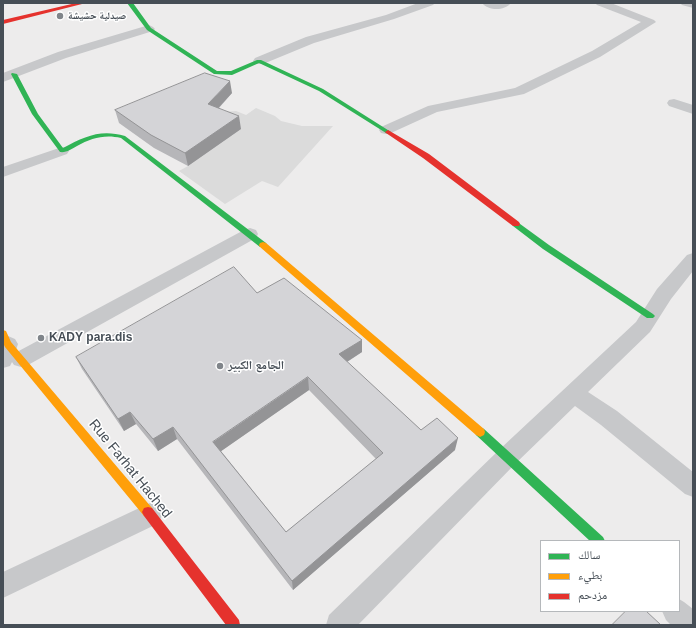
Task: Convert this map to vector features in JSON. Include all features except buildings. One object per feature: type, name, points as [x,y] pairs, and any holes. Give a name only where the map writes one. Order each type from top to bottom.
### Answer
[{"type":"street","points":[[3,22],[82,3]]},
{"type":"street","points":[[130,3],[148,29],[216,72],[232,74],[310,40],[390,17],[429,3]]},
{"type":"street","points":[[488,3],[496,6],[505,3]]},
{"type":"street","points":[[606,5],[623,3]]},
{"type":"street","points":[[686,3],[693,5]]},
{"type":"street","points":[[386,130],[433,109],[519,91],[596,54],[650,22],[606,5]]},
{"type":"street","points":[[62,151],[9,76],[62,55],[148,29]]},
{"type":"street","points":[[259,61],[321,90],[426,156],[546,248],[650,316]]},
{"type":"street","points":[[674,103],[693,110]]},
{"type":"street","points":[[3,172],[62,151],[95,135],[107,134],[120,136],[250,234],[508,456],[598,540]]},
{"type":"street","points":[[9,349],[250,234]]},
{"type":"street","points":[[339,625],[508,456],[643,327],[664,294],[693,259]]},
{"type":"street","name":"Rue Farhat Hached","points":[[9,349],[150,515],[234,625]]},
{"type":"street","points":[[574,394],[609,418],[693,486]]},
{"type":"street","points":[[3,585],[150,515]]},
{"type":"street","points":[[676,612],[690,625]]},
{"type":"shaded area","points":[[256,108],[275,116],[281,121],[302,126],[333,126],[278,187],[262,181],[225,204],[179,171],[241,129],[223,112],[236,111],[246,115]]},
{"type":"traffic: fast","points":[[130,3],[149,29],[216,73],[232,73],[259,61],[321,90],[388,132]]},
{"type":"traffic: fast","points":[[14,74],[35,114],[62,151],[77,143],[99,135],[107,134],[123,137],[263,245]]},
{"type":"traffic: fast","points":[[516,224],[546,247],[650,316]]},
{"type":"traffic: fast","points":[[480,432],[598,540]]},
{"type":"traffic: slow","points":[[263,245],[480,432]]},
{"type":"traffic: slow","points":[[3,334],[8,344],[148,512]]},
{"type":"traffic: jam","points":[[3,22],[83,3]]},
{"type":"traffic: jam","points":[[388,132],[426,156],[516,224]]},
{"type":"traffic: jam","points":[[148,512],[234,625]]},
{"type":"place","name":"صيدلية حشيشة","points":[[60,16]]},
{"type":"place","name":"KADY para.dis","points":[[41,338]]},
{"type":"place","name":"الجامع الكبير","points":[[220,366]]}]
